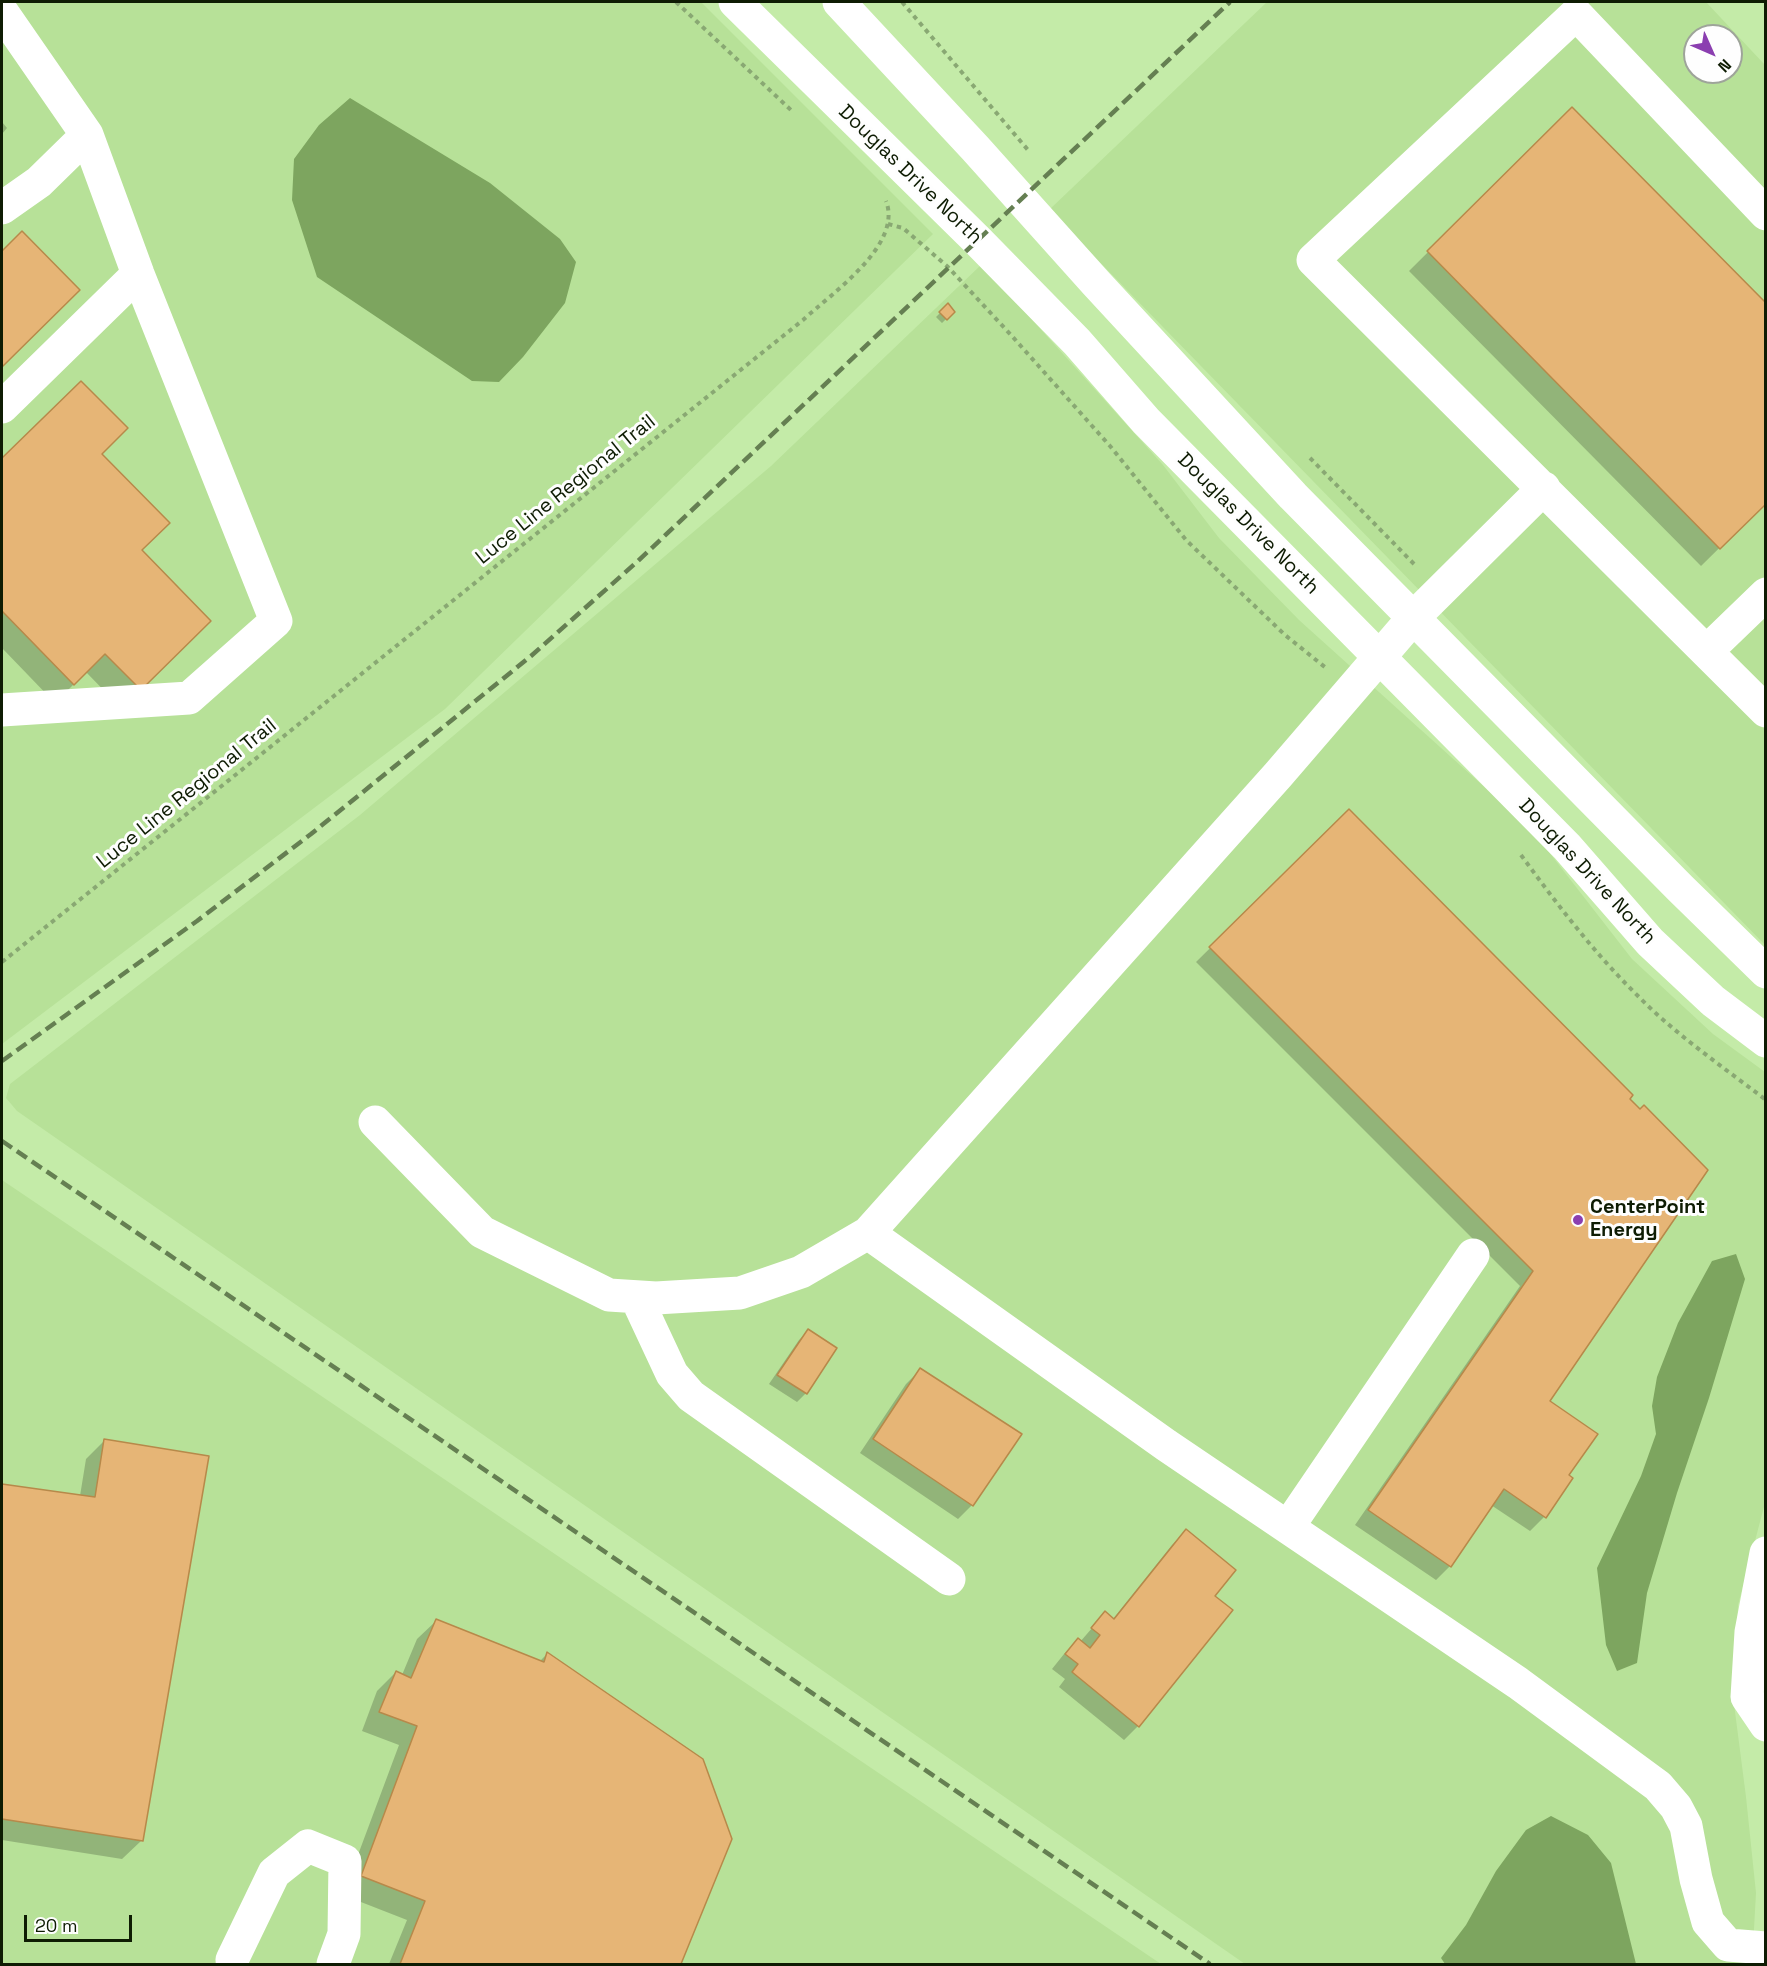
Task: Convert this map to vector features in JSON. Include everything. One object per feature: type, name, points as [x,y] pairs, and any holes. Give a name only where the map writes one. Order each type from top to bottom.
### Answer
[{"type":"street","name":"Douglas Drive North","points":[[735,2],[1077,342],[1146,421],[1567,848],[1650,942],[1713,1001],[1766,1041]]},
{"type":"street","points":[[839,2],[975,147],[1104,292],[1293,496],[1766,972]]},
{"type":"street","points":[[2,12],[87,135],[138,274],[276,621],[189,698],[2,710]]},
{"type":"street","points":[[1766,214],[1576,14],[1313,260],[1766,711]]},
{"type":"street","points":[[2,208],[39,182],[87,135]]},
{"type":"street","points":[[2,407],[138,274]]},
{"type":"street","points":[[375,1122],[482,1232],[609,1295],[656,1298],[740,1293],[801,1272],[868,1233],[1278,775],[1414,617],[1544,488]]},
{"type":"street","points":[[1707,651],[1766,594]]},
{"type":"street","points":[[868,1233],[1089,1392],[1518,1683],[1658,1786],[1676,1807],[1686,1826],[1696,1879],[1708,1922],[1728,1945],[1766,1948]]},
{"type":"street","points":[[1288,1527],[1473,1256]]},
{"type":"street","points":[[636,1297],[672,1374],[691,1396],[949,1579]]},
{"type":"street","points":[[1766,1553],[1751,1632],[1747,1697],[1766,1725]]},
{"type":"street","points":[[232,1960],[274,1873],[308,1846],[345,1861],[344,1934],[333,1965]]},
{"type":"path","points":[[676,2],[794,113]]},
{"type":"path","points":[[902,2],[1034,157]]},
{"type":"path","name":"Luce Line Regional Trail","points":[[2,962],[803,320],[876,252],[888,224],[889,210],[884,196]]},
{"type":"path","points":[[1303,452],[1440,591]]},
{"type":"shaded area","points":[[2,2],[701,2],[933,234],[445,709],[2,1044]]},
{"type":"shaded area","points":[[1267,2],[1706,2],[1727,24],[1683,24],[1683,84],[1743,84],[1743,42],[1765,65],[1765,945],[1049,210]]},
{"type":"shaded area","points":[[350,98],[490,183],[560,239],[576,262],[565,303],[523,357],[499,382],[472,381],[317,277],[292,200],[294,159],[319,125]]},
{"type":"shaded area","points":[[982,264],[1163,465],[1219,538],[1299,620],[1531,829],[1632,959],[1713,1034],[1765,1072],[1765,1503],[1738,1605],[1734,1704],[1756,1893],[1752,1964],[1245,1964],[17,1111],[6,1098],[10,1084],[360,815],[771,466]]},
{"type":"shaded area","points":[[2,1180],[1161,1964],[2,1964]]},
{"type":"shaded area","points":[[1736,1254],[1745,1279],[1647,1593],[1637,1663],[1617,1671],[1606,1645],[1597,1568],[1641,1476],[1656,1434],[1652,1406],[1657,1377],[1678,1323],[1712,1261]]},
{"type":"shaded area","points":[[1551,1816],[1588,1835],[1611,1863],[1636,1964],[1445,1964],[1441,1958],[1466,1925],[1496,1871],[1526,1830]]},
{"type":"building","points":[[1572,107],[1766,303],[1766,504],[1720,549],[1427,251]]},
{"type":"building","points":[[22,231],[80,290],[2,367],[2,251]]},
{"type":"building","points":[[948,303],[955,312],[947,320],[939,312]]},
{"type":"building","points":[[81,381],[128,428],[102,454],[170,523],[142,550],[211,621],[141,690],[105,654],[74,685],[2,611],[2,458]]},
{"type":"building","name":"CenterPoint Energy","points":[[1349,809],[1633,1095],[1630,1099],[1640,1109],[1644,1105],[1708,1170],[1550,1401],[1598,1434],[1569,1475],[1573,1478],[1546,1518],[1504,1489],[1451,1567],[1368,1510],[1533,1271],[1209,947]]},
{"type":"building","points":[[808,1329],[837,1348],[807,1394],[777,1375]]},
{"type":"building","points":[[920,1368],[1022,1434],[973,1506],[873,1439]]},
{"type":"building","points":[[104,1439],[209,1456],[143,1841],[2,1819],[2,1484],[95,1497]]},
{"type":"building","points":[[1186,1529],[1236,1570],[1215,1596],[1233,1610],[1139,1727],[1072,1672],[1078,1664],[1065,1654],[1078,1638],[1090,1648],[1100,1635],[1091,1628],[1105,1611],[1114,1619]]},
{"type":"building","points":[[436,1619],[544,1662],[547,1652],[703,1759],[732,1839],[681,1964],[400,1964],[425,1901],[361,1876],[417,1726],[379,1712],[396,1671],[411,1678]]},
{"type":"railway","points":[[2,1061],[197,921],[311,834],[531,656],[638,561],[1230,2]]},
{"type":"railway","points":[[2,1141],[1210,1964]]},
{"type":"place","name":"CenterPoint Energy","points":[[1578,1220]]}]
